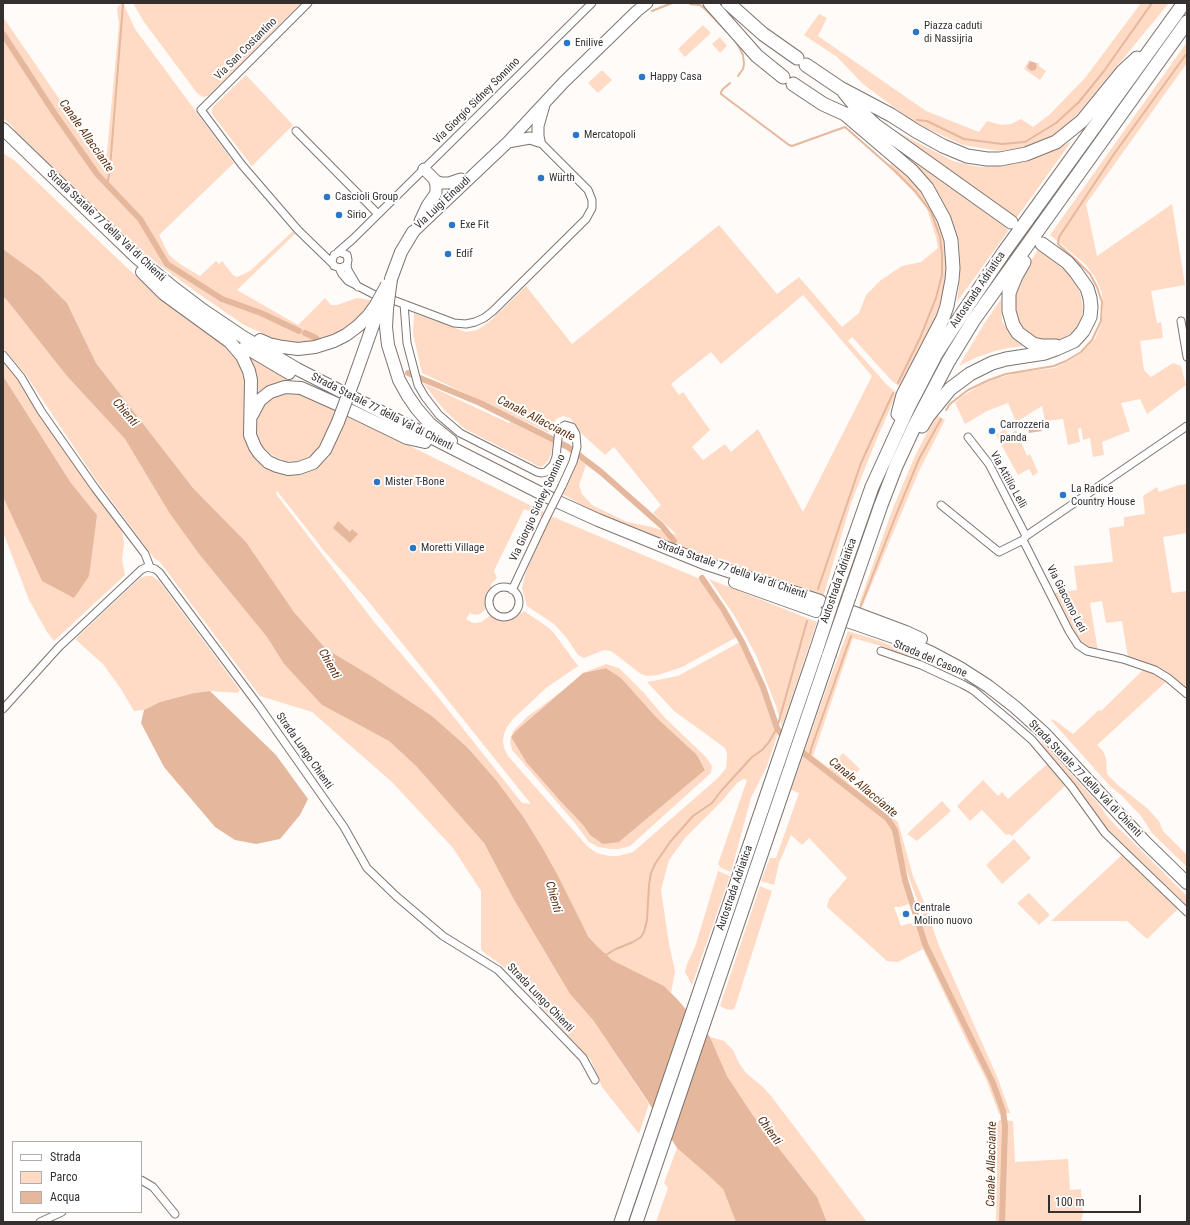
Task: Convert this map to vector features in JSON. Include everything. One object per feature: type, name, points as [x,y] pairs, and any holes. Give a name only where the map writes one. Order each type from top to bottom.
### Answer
[{"type":"highway","points":[[710,3],[757,56],[788,81],[823,104],[845,114],[875,124]]},
{"type":"highway","name":"Autostrada Adriatica","points":[[621,1222],[835,593],[872,487],[892,440],[936,354],[960,317],[1004,252],[1184,3]]},
{"type":"highway","points":[[732,6],[763,34],[840,88],[891,114],[916,131],[943,146],[967,156],[987,159],[1013,157],[1026,154],[1056,142],[1072,129],[1095,106],[1122,72],[1158,39]]},
{"type":"highway","name":"Autostrada Adriatica","points":[[636,1222],[652,1171],[881,505],[914,425],[948,362],[973,321],[1187,22]]},
{"type":"highway","points":[[840,88],[857,108],[875,124],[1011,222]]},
{"type":"highway","points":[[845,114],[912,172],[928,188],[948,229],[952,251],[952,280],[947,306],[943,318],[903,395],[892,440]]},
{"type":"highway","name":"Strada Statale 77 della Val di Chienti","points":[[3,129],[145,269],[243,337],[297,369],[572,508],[671,554]]},
{"type":"highway","name":"Strada Statale 77 della Val di Chienti","points":[[3,140],[101,235],[145,269],[217,329],[266,360],[342,401],[551,507],[596,527],[818,606]]},
{"type":"highway","points":[[1068,345],[1050,347],[1042,346],[1033,344],[1024,338],[1013,325],[1009,311],[1009,293],[1016,276],[1055,218],[1075,177]]},
{"type":"highway","points":[[145,269],[164,294],[230,342],[242,356],[248,366],[251,380],[250,435],[255,447],[259,453],[272,464],[288,469],[299,468],[308,465],[320,457],[328,446],[401,252],[416,227]]},
{"type":"highway","points":[[881,505],[898,479],[918,434],[928,416],[950,389],[970,374],[992,363],[1006,359],[1045,353],[1068,345],[1079,336],[1087,325],[1090,317],[1090,298],[1087,288],[1067,262],[1042,244]]},
{"type":"highway","points":[[145,269],[172,280],[234,326],[269,344],[283,347],[315,347],[334,341],[346,335],[358,326],[382,303]]},
{"type":"highway","points":[[382,303],[388,345],[399,380],[408,396],[430,424],[443,436],[458,446],[556,495],[572,508]]},
{"type":"highway","points":[[251,420],[257,405],[266,394],[279,388],[294,387],[309,391],[407,438],[425,442]]},
{"type":"highway","name":"Strada Statale 77 della Val di Chienti","points":[[1187,873],[1150,836],[1051,729],[1015,697],[964,662],[906,632],[848,616],[932,653],[977,679],[1010,703],[1045,734],[1145,842],[1187,883]]},
{"type":"main road","name":"Via Luigi Einaudi","points":[[416,227],[432,208],[498,143],[547,89],[634,3]]},
{"type":"main road","name":"Via Luigi Einaudi","points":[[416,227],[508,142],[545,101],[647,3]]},
{"type":"main road","points":[[508,142],[530,138],[539,141],[538,126],[545,101]]},
{"type":"main road","points":[[424,169],[440,183],[446,184],[461,179]]},
{"type":"main road","points":[[416,227],[436,193],[434,179]]},
{"type":"street","name":"Via San Costantino","points":[[308,3],[201,110],[246,170],[298,230],[319,251]]},
{"type":"street","name":"Via Giorgio Sidney Sonnino","points":[[336,253],[353,239],[592,3]]},
{"type":"street","points":[[296,131],[378,214]]},
{"type":"street","points":[[336,253],[332,259],[345,278],[382,303],[404,304],[454,323],[466,324],[484,318],[493,311],[586,219],[592,208],[592,200],[588,190],[539,141]]},
{"type":"street","name":"Via Giorgio Sidney Sonnino","points":[[347,261],[348,252],[353,239]]},
{"type":"street","points":[[319,251],[336,253],[343,252],[351,276],[358,287]]},
{"type":"street","points":[[319,251],[336,266],[343,268],[347,261]]},
{"type":"street","name":"Via Giorgio Sidney Sonnino","points":[[404,304],[407,343],[418,385],[439,415],[460,433],[537,472],[542,473],[550,469],[553,465],[560,428],[564,425],[570,425],[576,434],[577,447],[575,456],[512,590]]},
{"type":"street","points":[[1181,321],[1187,357]]},
{"type":"street","points":[[3,355],[21,377],[41,411],[82,471],[145,554],[150,567],[141,570],[59,647],[3,709]]},
{"type":"street","points":[[941,505],[998,552],[1024,538],[1187,426]]},
{"type":"street","name":"Via Attilio Lelli","points":[[968,437],[989,464],[1024,538]]},
{"type":"street","name":"Via Giacomo Leti","points":[[1024,538],[1069,630],[1078,645],[1087,651],[1123,659],[1155,670],[1168,678],[1187,694]]},
{"type":"street","name":"Strada Lungo Chienti","points":[[150,567],[159,572],[259,706],[344,827],[367,868],[396,896],[442,936],[498,970],[583,1058],[595,1080]]},
{"type":"street","points":[[501,587],[512,590],[518,596],[519,600],[517,609],[510,616],[505,617],[496,615],[490,608],[489,599],[491,594],[501,587]]},
{"type":"street","name":"Strada del Casone","points":[[881,650],[921,665],[973,690],[1009,720],[1032,740],[1071,786],[1105,833],[1187,912]]},
{"type":"street","points":[[142,1181],[152,1187],[175,1214]]},
{"type":"street","points":[[40,1222],[60,1213]]},
{"type":"green space","points":[[133,3],[301,3],[208,96],[203,97],[197,93],[144,22]]},
{"type":"green space","points":[[1141,3],[1169,3],[1075,117],[1053,137],[1028,147],[1000,151],[963,145],[924,127],[907,117],[863,84],[837,57],[804,35],[819,14],[827,18],[818,36],[926,111],[979,132],[987,121],[1001,125],[1011,124],[1021,119],[1033,127],[1049,115],[1085,78]]},
{"type":"green space","points":[[121,4],[124,5],[135,29],[234,163],[159,235],[169,255],[180,264],[200,276],[216,261],[219,264],[222,261],[233,275],[237,277],[250,271],[293,231],[295,234],[237,290],[298,325],[325,298],[331,305],[337,305],[357,298],[371,300],[365,312],[343,330],[311,342],[287,342],[275,339],[244,325],[128,242],[19,138],[13,127],[3,118],[3,17],[100,158],[105,159],[107,152],[119,24],[117,10],[118,6]]},
{"type":"green space","points":[[703,25],[711,33],[685,57],[678,49]]},
{"type":"green space","points":[[720,37],[727,46],[720,53],[712,44]]},
{"type":"green space","points":[[1187,42],[1187,63],[1086,204],[1097,256],[1172,204],[1185,285],[1151,291],[1157,323],[1161,322],[1163,338],[1140,341],[1144,370],[1151,377],[1173,363],[1181,366],[1186,385],[1147,414],[1140,399],[1121,403],[1130,431],[1102,442],[1104,455],[1093,457],[1090,438],[1083,440],[1081,428],[1078,429],[1080,442],[1068,445],[1063,419],[1045,421],[1042,406],[1016,422],[1008,403],[987,411],[965,424],[955,403],[961,397],[981,385],[995,379],[1016,373],[1054,368],[1080,354],[1095,339],[1102,322],[1102,293],[1095,277],[1085,264],[1050,235]]},
{"type":"green space","points":[[1029,60],[1030,61],[1027,67],[1037,68],[1036,63],[1039,63],[1039,66],[1046,71],[1040,80],[1024,69]]},
{"type":"green space","points":[[601,71],[603,71],[612,80],[598,93],[588,83]]},
{"type":"green space","points":[[246,75],[293,125],[252,166],[212,114],[212,108]]},
{"type":"green space","points":[[888,127],[953,161],[979,167],[1000,166],[1038,156],[1071,142],[1015,220]]},
{"type":"green space","points":[[887,144],[898,148],[1009,230],[957,302],[960,276],[959,241],[949,217]]},
{"type":"green space","points":[[3,153],[14,160],[155,293],[219,340],[236,356],[246,375],[244,438],[251,454],[263,466],[277,473],[290,475],[305,473],[316,469],[329,457],[347,415],[544,512],[542,517],[524,509],[494,571],[497,578],[491,584],[491,588],[486,594],[485,610],[480,614],[475,615],[470,613],[466,619],[473,623],[477,623],[491,615],[506,621],[516,617],[524,611],[554,633],[578,666],[546,688],[513,719],[507,727],[503,741],[504,748],[508,756],[588,847],[597,853],[609,856],[618,856],[633,852],[718,778],[726,768],[727,754],[725,748],[674,711],[647,682],[678,676],[740,642],[761,688],[775,730],[778,733],[767,766],[751,798],[731,872],[721,868],[718,864],[747,780],[743,779],[737,783],[723,800],[686,837],[669,860],[661,890],[669,944],[675,971],[671,993],[664,986],[612,960],[596,945],[588,935],[496,780],[467,747],[432,716],[373,677],[326,649],[294,612],[246,542],[193,488],[96,363],[67,303],[40,276],[3,249]],"holes":[[[277,491],[325,552],[364,596],[531,804],[522,803],[438,697],[375,623],[276,494]]]},
{"type":"green space","points":[[892,162],[921,188],[945,231],[947,278],[938,316],[900,387],[892,381],[852,337],[848,341],[887,385],[897,393],[851,503],[823,597],[697,556],[679,545],[672,546],[591,512],[562,494],[577,458],[586,465],[579,485],[582,494],[592,505],[627,522],[652,527],[677,535],[653,513],[661,505],[614,447],[605,455],[583,435],[570,418],[563,416],[556,419],[550,432],[547,432],[422,373],[413,334],[414,313],[466,332],[477,330],[489,322],[526,286],[572,344],[719,225],[777,294],[799,277],[842,327],[859,313],[866,295],[881,280],[902,266],[921,262],[938,248],[927,209],[911,189],[889,167]],"holes":[[[803,295],[872,376],[803,512],[758,429],[731,452],[725,444],[703,460],[692,447],[710,430],[683,392],[679,395],[671,384],[711,352],[721,364]]]},
{"type":"green space","points":[[1038,250],[1059,265],[1069,275],[1077,286],[1081,296],[1083,307],[1082,318],[1078,326],[1065,338],[1056,342],[1039,340],[1031,336],[1018,322],[1015,312],[1016,291],[1026,268]]},
{"type":"green space","points":[[3,297],[66,375],[125,439],[170,514],[199,554],[267,637],[284,664],[322,705],[389,741],[416,766],[484,843],[513,898],[570,994],[593,1020],[649,1104],[639,1134],[602,1087],[591,1060],[505,968],[481,950],[481,891],[453,848],[393,783],[312,712],[260,696],[160,562],[154,558],[94,477],[26,375],[3,348]]},
{"type":"green space","points":[[1001,299],[1002,321],[1012,336],[1023,346],[995,351],[975,358],[959,366],[984,324]]},
{"type":"green space","points":[[247,355],[294,383],[262,394],[258,393],[256,372]]},
{"type":"green space","points":[[3,359],[17,376],[42,417],[83,477],[122,529],[124,544],[122,559],[125,575],[54,641],[47,632],[29,600],[3,532],[3,497],[42,581],[97,515],[71,483],[3,376]]},
{"type":"green space","points":[[423,383],[509,423],[511,422],[553,443],[548,461],[540,467],[465,429],[444,410]]},
{"type":"green space","points":[[291,388],[335,410],[325,440],[319,450],[309,457],[298,461],[286,461],[275,457],[266,450],[259,441],[256,429],[256,417],[269,397]]},
{"type":"green space","points":[[936,415],[945,420],[919,471],[863,605],[859,604],[893,508],[915,456]]},
{"type":"green space","points":[[1005,429],[1009,435],[1016,430],[1027,456],[1030,454],[1038,472],[1033,476],[1029,469],[1018,475],[996,435]]},
{"type":"green space","points":[[1187,484],[1187,533],[1163,537],[1172,593],[1187,591],[1187,691],[1128,658],[1122,621],[1106,623],[1102,601],[1090,603],[1098,651],[1089,649],[1080,643],[1054,593],[1077,590],[1074,566],[1113,562],[1109,528],[1124,526],[1124,517],[1145,514],[1143,496],[1157,487],[1159,492],[1179,485]]},
{"type":"green space","points":[[551,516],[700,579],[737,637],[682,667],[658,675],[647,676],[641,674],[611,651],[604,650],[584,658],[578,655],[566,637],[554,624],[527,606],[522,588],[526,572]]},
{"type":"green space","points":[[152,576],[159,581],[240,690],[238,693],[210,691],[194,693],[160,702],[144,710],[134,711],[121,689],[103,664],[75,639],[140,578]]},
{"type":"green space","points":[[709,579],[817,622],[782,727],[776,706],[756,655],[734,615]]},
{"type":"green space","points":[[848,631],[880,641],[926,661],[970,684],[991,700],[968,685],[939,671],[884,647],[853,638],[813,756],[829,768],[843,753],[860,769],[847,782],[898,822],[913,876],[931,919],[940,948],[998,1079],[1010,1113],[999,1114],[986,1079],[923,949],[898,962],[887,961],[827,907],[829,899],[847,878],[809,838],[802,845],[791,835],[779,863],[774,885],[761,881],[770,858],[776,858],[799,793],[791,790]],"holes":[[[901,852],[924,918],[915,921],[916,925],[913,926],[911,923],[901,926],[894,907],[909,904],[898,856]]]},
{"type":"green space","points":[[606,664],[619,668],[644,693],[666,719],[706,757],[712,766],[711,773],[630,846],[619,849],[598,847],[589,842],[574,822],[512,750],[510,741],[511,737],[526,762],[583,825],[590,835],[619,842],[705,770],[697,755],[657,718],[621,678],[606,668],[583,673]]},
{"type":"green space","points":[[1145,668],[1168,680],[1097,745],[1103,751],[1106,758],[1107,774],[1119,786],[1147,808],[1159,821],[1163,831],[1187,855],[1187,867],[1152,833],[1141,816],[1110,786],[1050,719],[1056,721],[1073,734],[1099,710],[1101,711]]},
{"type":"green space","points":[[565,689],[541,709],[511,737],[513,731],[527,717]]},
{"type":"green space","points":[[1040,740],[1098,803],[1117,827],[1187,896],[1187,908],[1104,827],[1076,787],[1046,752]]},
{"type":"green space","points":[[1047,764],[1065,786],[1012,836],[1009,834],[1006,835],[982,810],[970,821],[957,806],[983,780],[998,796],[1002,792],[1008,799]]},
{"type":"green space","points":[[942,801],[951,811],[917,841],[907,834]]},
{"type":"green space","points":[[1014,839],[1031,858],[1002,884],[986,865]]},
{"type":"green space","points":[[1123,854],[1178,909],[1147,939],[1127,921],[1051,921]]},
{"type":"green space","points":[[718,871],[730,876],[692,985],[685,972],[695,947]]},
{"type":"green space","points":[[760,886],[772,891],[735,1007],[732,1010],[726,1009],[720,1006]]},
{"type":"green space","points":[[1029,893],[1050,915],[1039,925],[1017,903]]},
{"type":"green space","points":[[710,1037],[724,1041],[733,1050],[746,1073],[763,1087],[771,1096],[867,1222],[827,1222],[817,1197],[752,1114],[727,1076]]},
{"type":"green space","points":[[1000,1120],[1013,1121],[1015,1162],[1068,1159],[1070,1190],[1081,1189],[1083,1214],[1081,1222],[996,1222],[997,1138],[995,1129],[996,1124]]},
{"type":"green space","points":[[677,1148],[723,1189],[736,1222],[656,1222],[668,1188],[664,1183]]},
{"type":"water","points":[[1030,61],[1036,63],[1037,67],[1035,70],[1031,71],[1027,67]]},
{"type":"water","name":"Chienti","points":[[3,249],[40,276],[67,303],[96,363],[193,488],[246,542],[294,612],[326,649],[373,677],[432,716],[467,747],[496,780],[524,818],[543,849],[588,936],[612,960],[664,986],[710,1037],[727,1076],[752,1114],[817,1197],[827,1222],[736,1222],[723,1189],[677,1148],[647,1100],[593,1020],[570,994],[513,898],[484,843],[416,766],[389,741],[322,705],[284,664],[267,637],[199,554],[170,514],[125,439],[66,375],[3,297]]},
{"type":"water","points":[[3,376],[71,483],[97,515],[89,576],[74,598],[42,581],[3,497]]},
{"type":"water","points":[[1041,426],[1042,431],[1029,433],[1028,428]]},
{"type":"water","points":[[338,521],[350,532],[352,529],[358,534],[350,543],[333,528]]},
{"type":"water","points":[[606,668],[621,678],[657,718],[697,755],[705,770],[619,842],[603,844],[590,835],[583,825],[526,762],[511,737],[517,730],[583,673]]},
{"type":"water","points":[[210,691],[276,755],[308,799],[300,815],[280,839],[256,844],[235,840],[215,827],[164,767],[141,723],[144,710],[160,702],[194,693]]},
{"type":"waterway","points":[[652,11],[672,3]]},
{"type":"waterway","points":[[917,120],[927,121],[964,139],[1002,144],[1025,142],[1056,123],[1079,102],[1104,71],[1152,3]]},
{"type":"waterway","points":[[107,186],[110,168],[123,4]]},
{"type":"waterway","points":[[690,4],[700,5],[734,39],[743,55],[744,64],[743,69],[738,76]]},
{"type":"waterway","name":"Canale Allacciante","points":[[3,34],[55,114],[97,174],[140,219],[167,264],[222,299],[261,313],[299,331]]},
{"type":"waterway","points":[[946,410],[950,404],[968,390],[1006,374],[1054,366],[1081,352],[1092,340],[1101,321],[1102,302],[1097,287],[1090,274],[1058,244],[1059,237],[1114,154],[1187,53]]},
{"type":"waterway","points":[[730,83],[723,89],[721,94],[789,145],[792,146],[845,127],[895,171],[916,192],[931,212],[940,237],[942,275],[936,298],[920,338],[898,383]]},
{"type":"waterway","name":"Canale Allacciante","points":[[305,333],[316,338]]},
{"type":"waterway","name":"Canale Allacciante","points":[[408,373],[480,403],[568,447],[601,472],[662,526],[674,541]]},
{"type":"waterway","points":[[818,589],[861,463],[893,393]]},
{"type":"waterway","points":[[860,608],[919,459],[941,419]]},
{"type":"waterway","name":"Canale Allacciante","points":[[702,578],[723,609],[742,642],[763,687],[777,728],[785,739]]},
{"type":"waterway","points":[[604,956],[641,937],[647,920],[649,885],[651,873],[655,864],[670,842],[693,816],[712,803],[752,757],[762,750],[769,742],[777,728],[807,621]]},
{"type":"waterway","points":[[809,759],[811,749],[851,636]]},
{"type":"waterway","name":"Canale Allacciante","points":[[797,748],[888,819],[895,830],[905,880],[925,944],[993,1083],[1003,1111],[1005,1126],[1002,1222]]},
{"type":"place","name":"Piazza caduti di Nassijria","points":[[916,32]]},
{"type":"place","name":"Enilive","points":[[567,43]]},
{"type":"place","name":"Happy Casa","points":[[642,77]]},
{"type":"place","name":"Mercatopoli","points":[[576,135]]},
{"type":"place","name":"Würth","points":[[541,178]]},
{"type":"place","name":"Cascioli Group","points":[[327,197]]},
{"type":"place","name":"Sirio","points":[[339,215]]},
{"type":"place","name":"Exe Fit","points":[[452,225]]},
{"type":"place","name":"Edif","points":[[448,254]]},
{"type":"place","name":"Carrozzeria panda","points":[[992,431]]},
{"type":"place","name":"Mister T-Bone","points":[[377,482]]},
{"type":"place","name":"La Radice Country House","points":[[1063,495]]},
{"type":"place","name":"Moretti Village","points":[[413,548]]},
{"type":"place","name":"Centrale Molino nuovo","points":[[906,914]]}]
